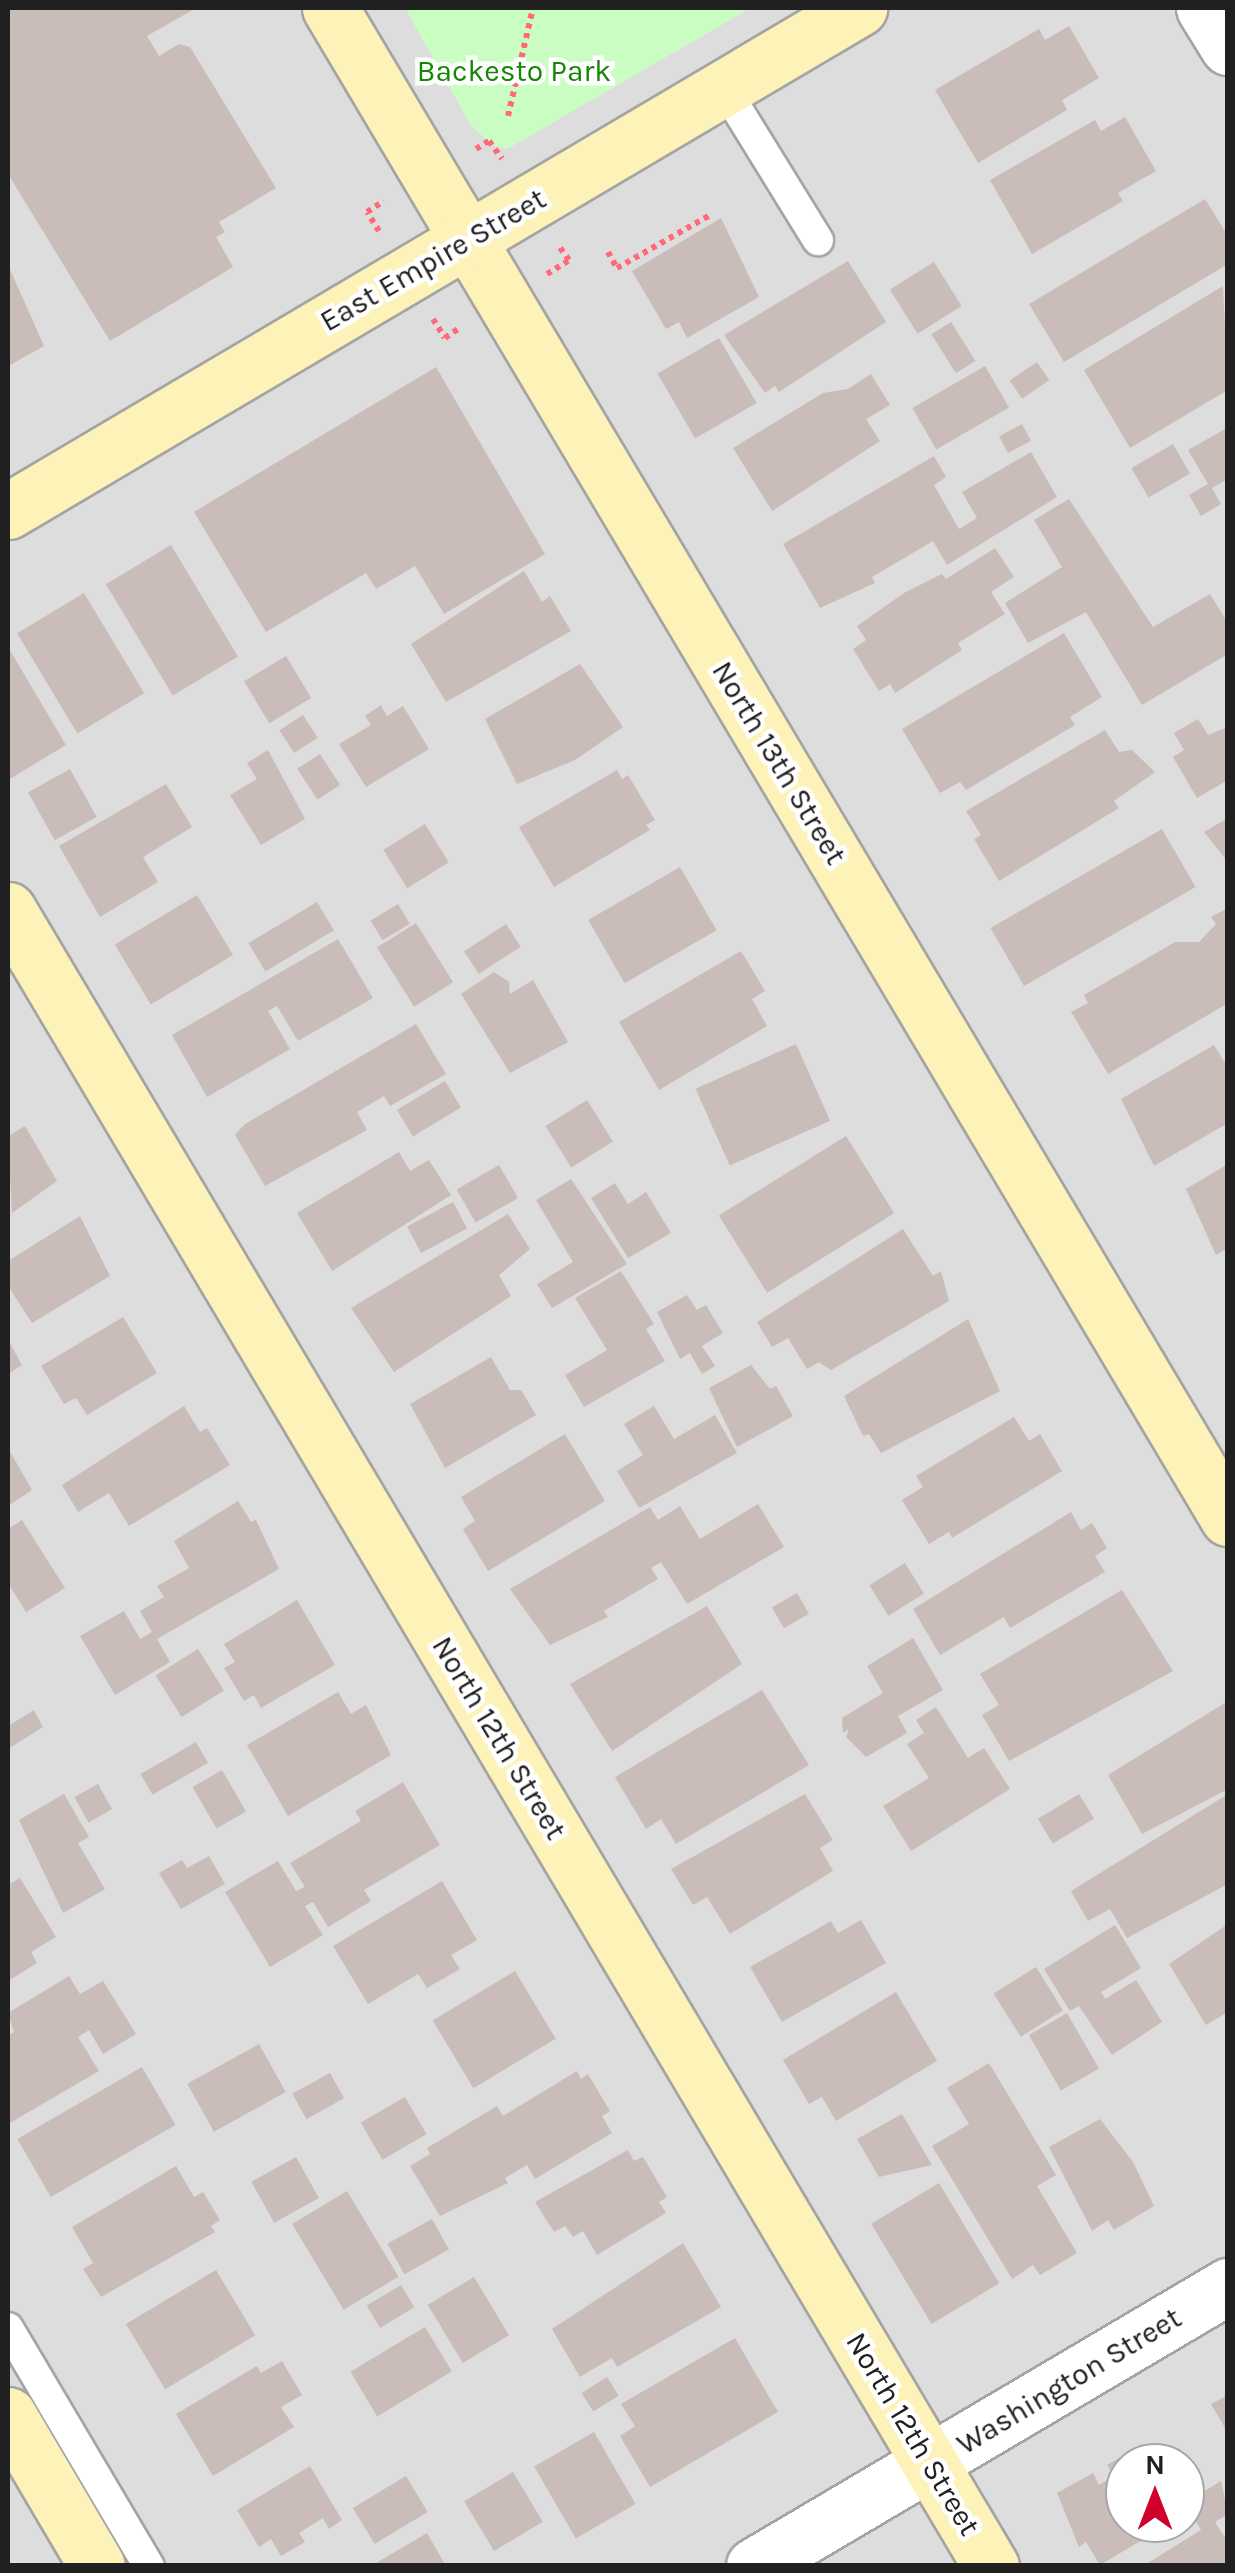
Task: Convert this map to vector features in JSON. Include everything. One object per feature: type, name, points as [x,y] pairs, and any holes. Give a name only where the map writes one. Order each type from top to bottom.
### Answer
[{"type":"street","name":"North 13th Street","points":[[330,8],[1228,1518]]},
{"type":"street","name":"East Empire Street","points":[[8,511],[859,8]]},
{"type":"street","points":[[1204,8],[1228,47]]},
{"type":"street","name":"North 12th Street","points":[[8,910],[991,2566]]},
{"type":"street","name":"Washington Street","points":[[754,2566],[1228,2286]]},
{"type":"street","points":[[8,2415],[97,2566]]},
{"type":"lane","points":[[724,88],[818,240]]},
{"type":"lane","points":[[8,2328],[149,2566]]},
{"type":"path","points":[[508,116],[533,8]]},
{"type":"path","points":[[489,141],[504,162]]},
{"type":"path","points":[[382,235],[367,212],[390,198]]},
{"type":"path","points":[[608,252],[617,268],[642,260],[712,214]]},
{"type":"path","points":[[543,276],[569,260]]},
{"type":"shaded area","points":[[8,8],[1227,8],[1227,2565],[8,2566]]},
{"type":"green space","name":"Backesto Park","points":[[405,8],[751,8],[507,149],[492,145],[470,124]]},
{"type":"building","points":[[8,8],[196,8],[147,36],[159,56],[179,44],[190,47],[276,188],[219,222],[225,232],[216,237],[233,267],[110,341],[8,174]]},
{"type":"building","points":[[1069,26],[1099,78],[1062,100],[1067,110],[978,163],[935,90],[1039,29],[1045,40]]},
{"type":"building","points":[[1125,117],[1156,171],[1118,193],[1123,201],[1032,254],[990,180],[1095,120],[1101,131]]},
{"type":"building","points":[[1205,199],[1228,236],[1228,264],[1064,362],[1029,304]]},
{"type":"building","points":[[721,218],[759,297],[687,338],[679,322],[666,329],[632,271]]},
{"type":"building","points":[[848,261],[886,322],[779,392],[775,386],[765,393],[724,335]]},
{"type":"building","points":[[934,262],[962,306],[917,334],[890,290]]},
{"type":"building","points":[[8,265],[44,346],[8,366]]},
{"type":"building","points":[[1223,286],[1228,390],[1130,448],[1084,370]]},
{"type":"building","points":[[951,322],[975,361],[956,373],[931,334]]},
{"type":"building","points":[[719,338],[757,403],[695,438],[658,374]]},
{"type":"building","points":[[1037,362],[1049,380],[1022,399],[1010,380]]},
{"type":"building","points":[[985,366],[1009,408],[936,450],[912,408]]},
{"type":"building","points":[[436,367],[545,554],[444,614],[415,566],[376,589],[366,573],[266,632],[194,512]]},
{"type":"building","points":[[871,374],[890,405],[866,419],[880,441],[772,511],[733,448],[823,393],[848,389]]},
{"type":"building","points":[[1228,420],[1228,479],[1212,488],[1221,504],[1201,516],[1189,495],[1208,484],[1188,450],[1225,429]]},
{"type":"building","points":[[1022,424],[1031,441],[1008,453],[999,436]]},
{"type":"building","points":[[1173,444],[1190,473],[1148,497],[1131,468]]},
{"type":"building","points":[[1031,452],[1057,497],[947,565],[933,541],[872,577],[875,583],[820,608],[783,544],[934,456],[946,477],[934,485],[959,529],[977,518],[962,492]]},
{"type":"building","points":[[1069,499],[1153,627],[1210,594],[1228,623],[1228,654],[1142,705],[1086,612],[1028,643],[1005,603],[1062,567],[1034,520]]},
{"type":"building","points":[[171,545],[238,656],[173,696],[106,584]]},
{"type":"building","points":[[995,548],[1014,577],[991,592],[1005,614],[958,643],[962,650],[895,693],[890,684],[879,691],[853,649],[866,640],[857,626],[904,593],[942,574],[946,579]]},
{"type":"building","points":[[524,571],[542,602],[550,596],[571,631],[446,702],[411,644]]},
{"type":"building","points":[[84,593],[144,693],[77,733],[17,633]]},
{"type":"building","points":[[1064,633],[1102,697],[1070,717],[1075,725],[966,790],[960,782],[940,793],[902,729]]},
{"type":"building","points":[[8,647],[66,745],[8,780]]},
{"type":"building","points":[[286,656],[311,698],[269,723],[244,681]]},
{"type":"building","points":[[580,664],[623,727],[575,760],[517,784],[485,719]]},
{"type":"building","points":[[381,705],[387,716],[403,706],[429,749],[366,787],[339,744],[371,725],[365,716]]},
{"type":"building","points":[[303,715],[318,738],[294,753],[280,730]]},
{"type":"building","points":[[1198,719],[1208,735],[1228,727],[1228,780],[1197,798],[1173,757],[1184,750],[1174,733]]},
{"type":"building","points":[[1105,730],[1119,752],[1132,750],[1155,772],[1114,801],[1119,808],[999,881],[974,839],[981,835],[966,811]]},
{"type":"building","points":[[268,750],[305,819],[261,845],[230,795],[257,779],[247,763]]},
{"type":"building","points":[[320,754],[340,785],[318,800],[297,769]]},
{"type":"building","points":[[70,769],[97,817],[55,840],[28,792]]},
{"type":"building","points":[[617,770],[622,779],[628,775],[655,820],[646,825],[650,830],[554,887],[519,827]]},
{"type":"building","points":[[166,784],[192,827],[143,857],[158,882],[100,917],[59,846]]},
{"type":"building","points":[[1228,818],[1228,862],[1204,832]]},
{"type":"building","points":[[425,824],[449,862],[407,888],[383,850]]},
{"type":"building","points":[[1162,829],[1196,887],[1024,986],[991,928]]},
{"type":"building","points":[[680,867],[716,930],[625,983],[588,920]]},
{"type":"building","points":[[197,895],[233,955],[151,1004],[115,944]]},
{"type":"building","points":[[317,902],[334,930],[265,971],[248,943]]},
{"type":"building","points":[[398,904],[410,924],[382,940],[371,920]]},
{"type":"building","points":[[1228,908],[1228,1003],[1108,1074],[1071,1012],[1088,1003],[1084,995],[1175,942],[1199,942],[1216,924],[1211,917]]},
{"type":"building","points":[[416,923],[453,982],[414,1007],[377,947]]},
{"type":"building","points":[[506,924],[521,947],[479,974],[464,951]]},
{"type":"building","points":[[338,939],[373,998],[298,1041],[277,1006],[268,1011],[290,1049],[207,1097],[172,1035]]},
{"type":"building","points":[[741,951],[765,991],[752,999],[767,1026],[659,1090],[619,1022]]},
{"type":"building","points":[[494,972],[509,982],[510,994],[533,980],[568,1042],[510,1073],[461,994]]},
{"type":"building","points":[[416,1024],[446,1074],[390,1106],[384,1096],[357,1112],[367,1130],[265,1186],[235,1135],[245,1124]]},
{"type":"building","points":[[796,1044],[830,1121],[730,1165],[696,1089]]},
{"type":"building","points":[[1214,1045],[1228,1068],[1228,1123],[1154,1166],[1121,1099]]},
{"type":"building","points":[[445,1081],[461,1108],[413,1136],[397,1110]]},
{"type":"building","points":[[587,1100],[613,1142],[571,1168],[545,1126]]},
{"type":"building","points":[[25,1126],[57,1181],[12,1213],[8,1136]]},
{"type":"building","points":[[846,1136],[894,1213],[767,1293],[719,1215]]},
{"type":"building","points":[[399,1152],[410,1171],[429,1160],[451,1195],[332,1271],[297,1213]]},
{"type":"building","points":[[1228,1164],[1228,1248],[1216,1255],[1186,1189]]},
{"type":"building","points":[[499,1165],[518,1198],[476,1222],[457,1190]]},
{"type":"building","points":[[571,1179],[627,1264],[552,1308],[537,1284],[573,1262],[536,1200]]},
{"type":"building","points":[[615,1183],[628,1204],[646,1192],[671,1233],[628,1258],[591,1198]]},
{"type":"building","points":[[453,1202],[467,1228],[421,1253],[407,1226]]},
{"type":"building","points":[[508,1214],[530,1249],[499,1275],[511,1296],[394,1372],[351,1308]]},
{"type":"building","points":[[80,1216],[110,1276],[32,1323],[8,1286],[8,1261]]},
{"type":"building","points":[[903,1229],[933,1276],[941,1271],[949,1301],[831,1370],[819,1362],[807,1369],[788,1338],[772,1347],[757,1322]]},
{"type":"building","points":[[621,1271],[654,1324],[646,1329],[665,1361],[584,1407],[565,1375],[607,1350],[575,1298]]},
{"type":"building","points":[[687,1295],[697,1310],[706,1305],[723,1333],[702,1346],[715,1366],[702,1374],[690,1353],[680,1359],[657,1312]]},
{"type":"building","points":[[123,1317],[157,1373],[87,1415],[76,1398],[64,1404],[41,1366]]},
{"type":"building","points":[[968,1319],[1000,1391],[881,1453],[869,1434],[863,1436],[844,1396]]},
{"type":"building","points":[[8,1340],[22,1365],[8,1374]]},
{"type":"building","points":[[491,1357],[510,1390],[521,1390],[536,1415],[445,1468],[410,1404]]},
{"type":"building","points":[[751,1365],[770,1389],[776,1386],[793,1416],[737,1447],[709,1388]]},
{"type":"building","points":[[184,1406],[200,1432],[207,1428],[230,1465],[129,1526],[109,1493],[78,1512],[62,1485]]},
{"type":"building","points":[[654,1406],[674,1439],[715,1415],[737,1453],[639,1508],[617,1471],[643,1455],[624,1424]]},
{"type":"building","points":[[1014,1417],[1029,1441],[1040,1434],[1062,1471],[952,1538],[949,1532],[929,1544],[902,1500],[923,1487],[916,1476]]},
{"type":"building","points":[[565,1434],[605,1501],[488,1571],[463,1529],[475,1521],[461,1497]]},
{"type":"building","points":[[8,1448],[32,1490],[8,1506]]},
{"type":"building","points":[[238,1501],[251,1522],[256,1520],[279,1569],[157,1639],[170,1662],[115,1695],[80,1636],[124,1611],[140,1639],[152,1632],[140,1611],[164,1597],[157,1586],[189,1568],[174,1541]]},
{"type":"building","points":[[758,1504],[784,1547],[687,1604],[661,1562],[651,1568],[658,1579],[604,1611],[608,1617],[550,1645],[510,1589],[650,1507],[658,1520],[680,1506],[700,1539]]},
{"type":"building","points":[[1071,1512],[1081,1530],[1092,1523],[1107,1548],[1095,1556],[1105,1572],[1010,1628],[1004,1617],[940,1655],[913,1609]]},
{"type":"building","points":[[22,1520],[65,1588],[26,1612],[8,1583],[8,1529]]},
{"type":"building","points":[[905,1563],[924,1594],[888,1616],[869,1585]]},
{"type":"building","points":[[1122,1590],[1173,1671],[1009,1761],[982,1715],[999,1705],[980,1674]]},
{"type":"building","points":[[797,1593],[809,1614],[784,1628],[772,1608]]},
{"type":"building","points":[[297,1600],[335,1665],[261,1708],[254,1695],[244,1701],[224,1668],[235,1662],[224,1644]]},
{"type":"building","points":[[707,1606],[742,1664],[612,1751],[570,1684]]},
{"type":"building","points":[[913,1638],[943,1690],[898,1716],[907,1733],[866,1757],[846,1737],[849,1729],[843,1733],[842,1718],[883,1693],[867,1666]]},
{"type":"building","points":[[198,1649],[224,1691],[182,1717],[156,1675]]},
{"type":"building","points":[[762,1690],[809,1765],[676,1844],[661,1819],[646,1829],[615,1777]]},
{"type":"building","points":[[338,1692],[351,1714],[366,1705],[391,1755],[288,1816],[247,1745]]},
{"type":"building","points":[[1228,1701],[1228,1789],[1142,1834],[1108,1775]]},
{"type":"building","points":[[936,1707],[968,1758],[984,1748],[1010,1789],[911,1851],[883,1806],[929,1778],[907,1744],[924,1733],[916,1720]]},
{"type":"building","points":[[34,1710],[43,1727],[8,1749],[8,1726]]},
{"type":"building","points":[[196,1742],[208,1763],[153,1795],[141,1774]]},
{"type":"building","points":[[222,1770],[246,1812],[217,1829],[193,1787]]},
{"type":"building","points":[[403,1782],[440,1845],[364,1890],[371,1901],[328,1927],[313,1902],[305,1906],[323,1935],[270,1967],[225,1892],[278,1861],[296,1891],[305,1887],[290,1863],[361,1821],[355,1811]]},
{"type":"building","points":[[98,1784],[112,1809],[88,1822],[74,1797]]},
{"type":"building","points":[[64,1794],[89,1837],[78,1843],[105,1889],[63,1913],[19,1820]]},
{"type":"building","points":[[805,1794],[833,1840],[820,1848],[833,1871],[730,1934],[707,1897],[693,1905],[671,1869]]},
{"type":"building","points":[[1079,1794],[1094,1819],[1053,1844],[1038,1819]]},
{"type":"building","points":[[1228,1794],[1228,1884],[1127,1938],[1110,1909],[1088,1921],[1071,1891]]},
{"type":"building","points":[[209,1856],[225,1884],[181,1909],[159,1873],[182,1860],[187,1868]]},
{"type":"building","points":[[20,1878],[56,1937],[31,1952],[37,1963],[8,1981],[8,1885]]},
{"type":"building","points":[[442,1881],[477,1940],[451,1955],[460,1969],[427,1988],[418,1974],[368,2004],[333,1946]]},
{"type":"building","points":[[861,1920],[886,1963],[782,2022],[750,1967],[831,1921],[838,1933]]},
{"type":"building","points":[[1228,1924],[1228,2012],[1206,2025],[1169,1964]]},
{"type":"building","points":[[1115,1925],[1141,1968],[1101,1992],[1105,1999],[1136,1980],[1162,2022],[1112,2055],[1079,2006],[1070,2011],[1044,1969]]},
{"type":"building","points":[[1036,1967],[1063,2010],[1021,2037],[994,1993]]},
{"type":"building","points":[[515,1971],[556,2039],[473,2088],[433,2020]]},
{"type":"building","points":[[69,1976],[80,1994],[103,1981],[136,2034],[103,2054],[89,2030],[78,2037],[99,2071],[8,2124],[8,2036],[14,2032],[8,2013]]},
{"type":"building","points":[[896,1992],[937,2061],[836,2121],[822,2097],[809,2104],[783,2060]]},
{"type":"building","points":[[1067,2013],[1099,2068],[1061,2090],[1029,2035]]},
{"type":"building","points":[[259,2044],[286,2092],[214,2132],[187,2084]]},
{"type":"building","points":[[989,2063],[1056,2175],[1037,2186],[1077,2253],[1040,2275],[1033,2265],[1012,2279],[932,2146],[969,2124],[947,2088]]},
{"type":"building","points":[[142,2067],[176,2125],[51,2197],[17,2139]]},
{"type":"building","points":[[577,2071],[581,2079],[588,2074],[610,2111],[602,2116],[612,2133],[535,2179],[527,2165],[505,2178],[508,2183],[440,2216],[410,2166],[430,2154],[427,2148],[497,2106],[503,2116]]},
{"type":"building","points":[[330,2073],[344,2098],[306,2119],[292,2094]]},
{"type":"building","points":[[405,2097],[426,2134],[382,2160],[361,2122]]},
{"type":"building","points":[[902,2114],[932,2165],[879,2177],[857,2139]]},
{"type":"building","points":[[1100,2119],[1133,2162],[1154,2206],[1114,2230],[1108,2220],[1092,2231],[1049,2147]]},
{"type":"building","points":[[628,2150],[634,2161],[643,2157],[667,2197],[659,2202],[666,2213],[597,2255],[583,2231],[573,2237],[565,2226],[554,2232],[535,2202]]},
{"type":"building","points":[[296,2157],[319,2198],[274,2223],[251,2182]]},
{"type":"building","points":[[176,2166],[194,2197],[203,2192],[220,2220],[211,2226],[215,2232],[101,2297],[83,2269],[93,2263],[72,2227]]},
{"type":"building","points":[[939,2183],[999,2283],[932,2324],[871,2224]]},
{"type":"building","points":[[347,2191],[399,2277],[344,2310],[292,2224]]},
{"type":"building","points":[[432,2219],[449,2250],[404,2274],[387,2244]]},
{"type":"building","points":[[683,2243],[721,2307],[617,2367],[612,2358],[580,2377],[552,2329]]},
{"type":"building","points":[[216,2270],[255,2335],[165,2389],[126,2324]]},
{"type":"building","points":[[474,2277],[509,2335],[463,2363],[428,2305]]},
{"type":"building","points":[[401,2285],[414,2307],[380,2328],[367,2306]]},
{"type":"building","points":[[425,2327],[452,2372],[377,2416],[350,2372]]},
{"type":"building","points":[[735,2338],[778,2412],[650,2487],[620,2436],[635,2426],[621,2404]]},
{"type":"building","points":[[282,2361],[302,2395],[281,2407],[294,2427],[213,2476],[176,2414],[257,2366],[261,2373]]},
{"type":"building","points":[[607,2377],[619,2396],[593,2412],[582,2393]]},
{"type":"building","points":[[1228,2395],[1228,2433],[1211,2404]]},
{"type":"building","points":[[594,2432],[636,2504],[576,2538],[534,2466]]},
{"type":"building","points":[[310,2466],[342,2520],[329,2529],[323,2518],[299,2533],[305,2542],[281,2556],[271,2539],[259,2547],[237,2510]]},
{"type":"building","points":[[513,2472],[543,2522],[494,2551],[464,2501]]},
{"type":"building","points":[[1093,2473],[1099,2485],[1105,2481],[1105,2543],[1137,2543],[1100,2565],[1086,2542],[1079,2547],[1057,2493]]},
{"type":"building","points":[[406,2476],[428,2512],[374,2544],[353,2508]]},
{"type":"building","points":[[1221,2481],[1228,2514],[1215,2522],[1228,2542],[1228,2566],[1143,2566],[1180,2543],[1205,2543],[1205,2491]]},
{"type":"building","points":[[427,2533],[446,2566],[371,2566]]}]
